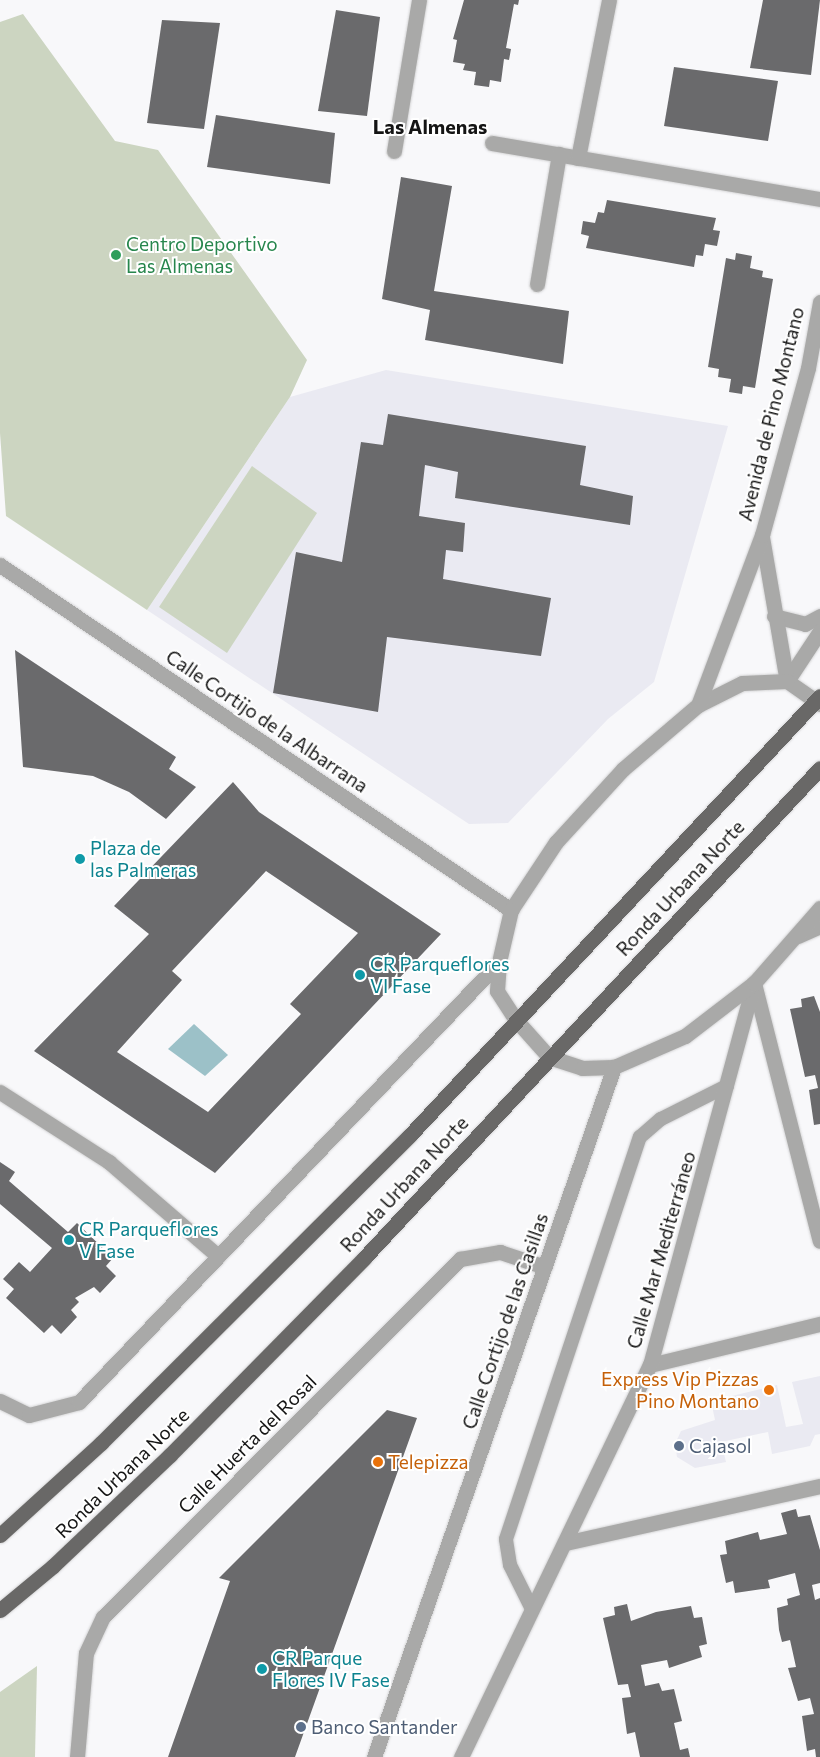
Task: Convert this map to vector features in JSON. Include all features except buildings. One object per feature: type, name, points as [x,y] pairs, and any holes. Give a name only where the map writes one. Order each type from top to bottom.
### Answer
[{"type":"main road","name":"Ronda Urbana Norte","points":[[0,1535],[101,1443],[409,1136],[516,1020],[819,700]]},
{"type":"main road","name":"Ronda Urbana Norte","points":[[0,1610],[53,1566],[170,1455],[364,1258],[549,1057],[820,768]]},
{"type":"street","points":[[394,151],[419,0]]},
{"type":"street","points":[[578,158],[608,0]]},
{"type":"street","points":[[492,143],[820,199]]},
{"type":"street","points":[[538,284],[559,154]]},
{"type":"street","name":"Avenida de Pino Montano","points":[[698,705],[762,536],[808,368],[820,302]]},
{"type":"street","points":[[762,536],[774,616],[787,681]]},
{"type":"street","name":"Calle Cortijo de la Albarrana","points":[[0,565],[511,910]]},
{"type":"street","points":[[774,616],[805,624],[820,616]]},
{"type":"street","points":[[787,681],[820,631]]},
{"type":"street","points":[[819,700],[787,681],[742,683],[698,705],[623,769],[562,836],[511,910],[499,962],[497,991],[516,1020],[549,1057],[582,1068],[614,1067],[685,1036],[754,983],[798,936],[820,908]]},
{"type":"street","points":[[798,936],[820,926]]},
{"type":"street","points":[[0,1401],[30,1415],[79,1402],[499,962]]},
{"type":"street","points":[[754,983],[820,1241]]},
{"type":"street","name":"Calle Mar Mediterráneo","points":[[461,1757],[650,1365],[754,983]]},
{"type":"street","name":"Calle Cortijo de las Casillas","points":[[374,1757],[614,1067]]},
{"type":"street","points":[[0,1092],[109,1162],[218,1256]]},
{"type":"street","name":"Calle Huerta del Rosal","points":[[77,1757],[86,1653],[103,1617],[460,1259],[500,1252],[545,1267]]},
{"type":"street","points":[[650,1365],[820,1324]]},
{"type":"street","points":[[565,1543],[820,1486]]},
{"type":"lane","points":[[532,1609],[510,1565],[506,1539],[640,1137],[661,1120],[727,1086]]},
{"type":"shaded area","points":[[386,370],[728,426],[654,682],[608,719],[508,823],[469,824],[147,610],[290,397]]},
{"type":"shaded area","points":[[820,1376],[820,1434],[815,1435],[810,1446],[772,1454],[768,1432],[721,1442],[726,1462],[695,1468],[677,1457],[675,1444],[681,1431],[715,1420],[711,1401],[777,1385],[786,1427],[803,1424],[792,1382]]},
{"type":"green space","name":"Centro Deportivo Las Almenas","points":[[23,14],[115,141],[158,150],[307,360],[290,397],[147,610],[6,516],[0,433],[0,22]]},
{"type":"green space","points":[[252,466],[317,513],[227,653],[159,607]]},
{"type":"green space","points":[[37,1666],[35,1757],[0,1757],[0,1692]]},
{"type":"water","points":[[194,1024],[228,1055],[205,1076],[168,1049]]},
{"type":"place","name":"Centro Deportivo Las Almenas","points":[[116,255]]},
{"type":"place","name":"Plaza de las Palmeras","points":[[80,859]]},
{"type":"place","name":"CR Parqueflores VI Fase","points":[[360,975]]},
{"type":"place","name":"CR Parqueflores V Fase","points":[[69,1240]]},
{"type":"place","name":"Express Vip Pizzas Pino Montano","points":[[769,1390]]},
{"type":"place","name":"Cajasol","points":[[679,1446]]},
{"type":"place","name":"Telepizza","points":[[378,1462]]},
{"type":"place","name":"CR Parque Flores IV Fase","points":[[262,1669]]},
{"type":"place","name":"Banco Santander","points":[[301,1727]]},
{"type":"district","name":"Las Almenas","points":[[430,126]]}]
